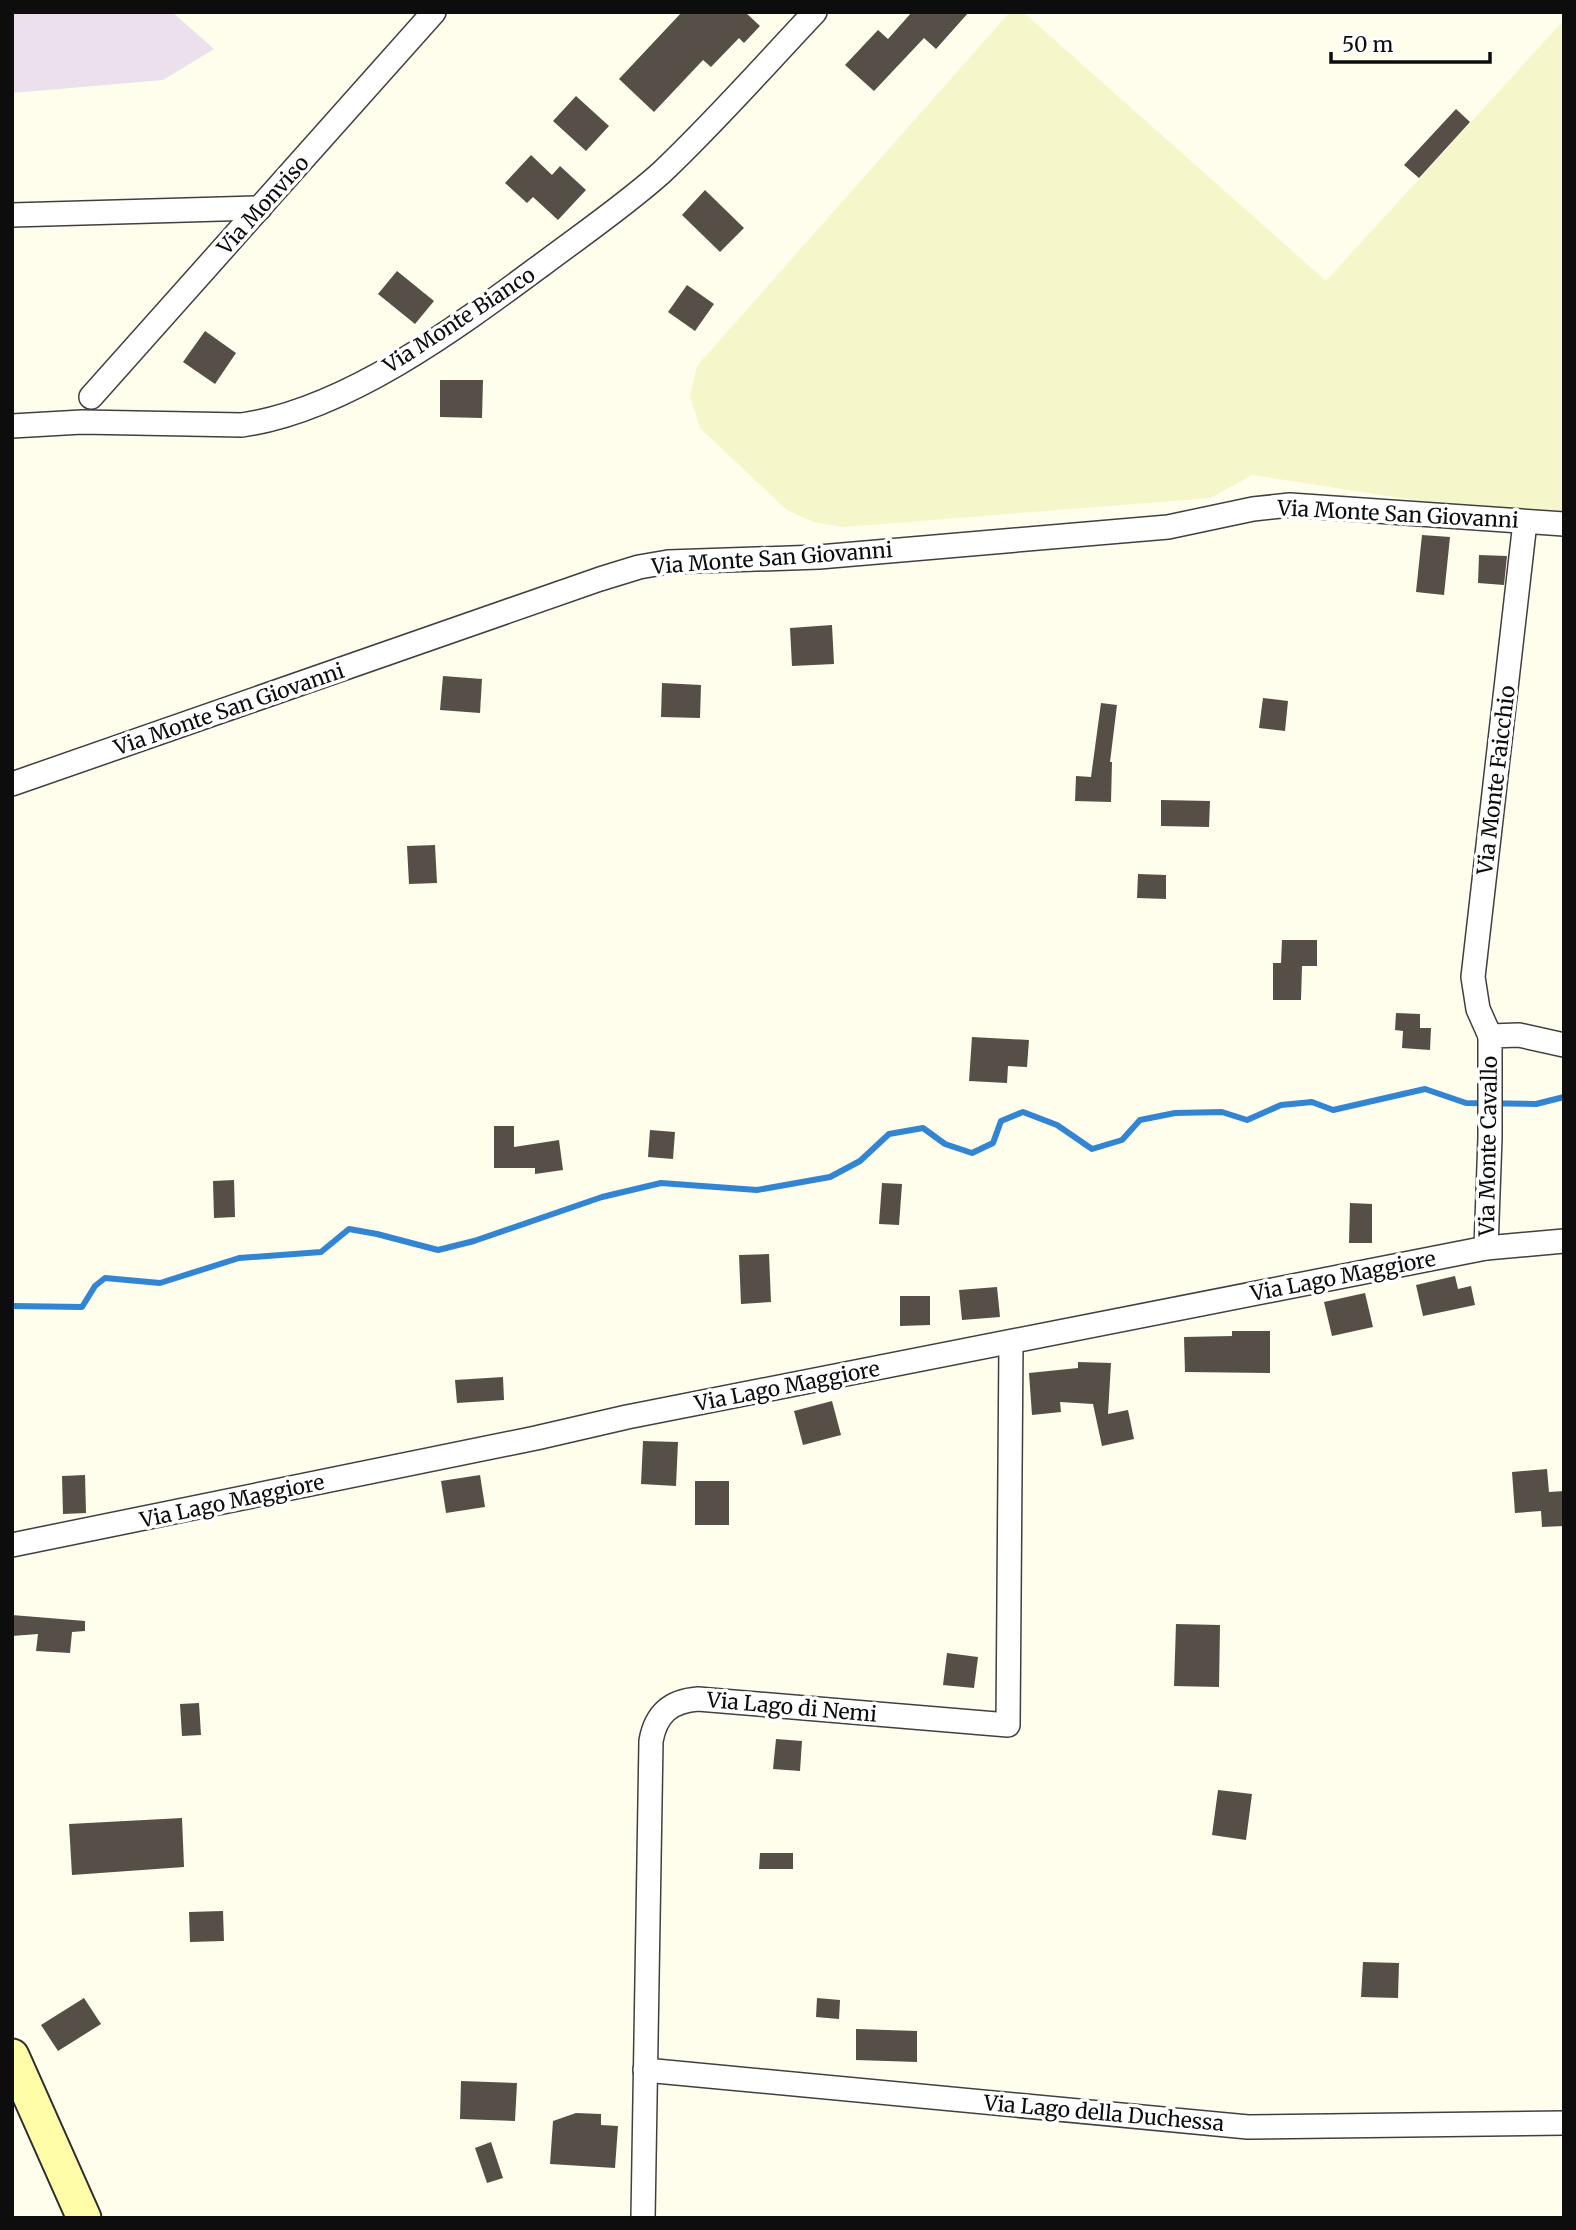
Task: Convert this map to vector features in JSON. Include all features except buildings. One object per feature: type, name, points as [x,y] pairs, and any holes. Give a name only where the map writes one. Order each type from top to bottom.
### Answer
[{"type":"street","name":"Via Monviso","points":[[91,397],[435,12]]},
{"type":"street","name":"Via Monte Bianco","points":[[12,426],[82,422],[242,425],[299,410],[356,385],[452,329],[630,199],[680,154],[815,12]]},
{"type":"street","points":[[12,215],[260,208]]},
{"type":"street","name":"Via Monte San Giovanni","points":[[12,784],[600,579],[659,563],[819,557],[1168,527],[1253,509],[1290,505],[1564,524]]},
{"type":"street","name":"Via Monte Faicchio","points":[[1490,1036],[1475,999],[1473,977],[1525,522]]},
{"type":"street","name":"Via Monte Cavallo","points":[[1486,1248],[1490,1036],[1519,1035],[1564,1045]]},
{"type":"street","name":"Via Lago Maggiore","points":[[12,1545],[627,1417],[1486,1248],[1564,1241]]},
{"type":"street","name":"Via Lago di Nemi","points":[[643,2218],[651,1741],[654,1727],[666,1709],[676,1703],[698,1699],[1008,1725],[1011,1343]]},
{"type":"street","points":[[12,2056],[84,2218]]},
{"type":"street","name":"Via Lago della Duchessa","points":[[645,2070],[1248,2127],[1564,2123]]},
{"type":"shaded area","points":[[12,12],[172,12],[214,49],[163,80],[12,93]]},
{"type":"green space","points":[[1010,12],[1023,12],[1326,281],[1564,20],[1564,513],[1446,505],[1252,475],[1210,498],[844,527],[813,522],[787,510],[700,428],[690,396],[697,366]]},
{"type":"waterway","points":[[12,1306],[82,1307],[95,1286],[105,1278],[160,1283],[239,1258],[321,1252],[349,1229],[438,1250],[474,1241],[602,1197],[661,1183],[757,1190],[830,1177],[860,1161],[889,1134],[923,1128],[945,1144],[972,1153],[993,1143],[1001,1121],[1023,1112],[1057,1125],[1092,1149],[1122,1140],[1140,1120],[1175,1113],[1222,1112],[1247,1120],[1281,1105],[1312,1102],[1333,1110],[1425,1089],[1466,1103],[1536,1104],[1564,1097]]}]
